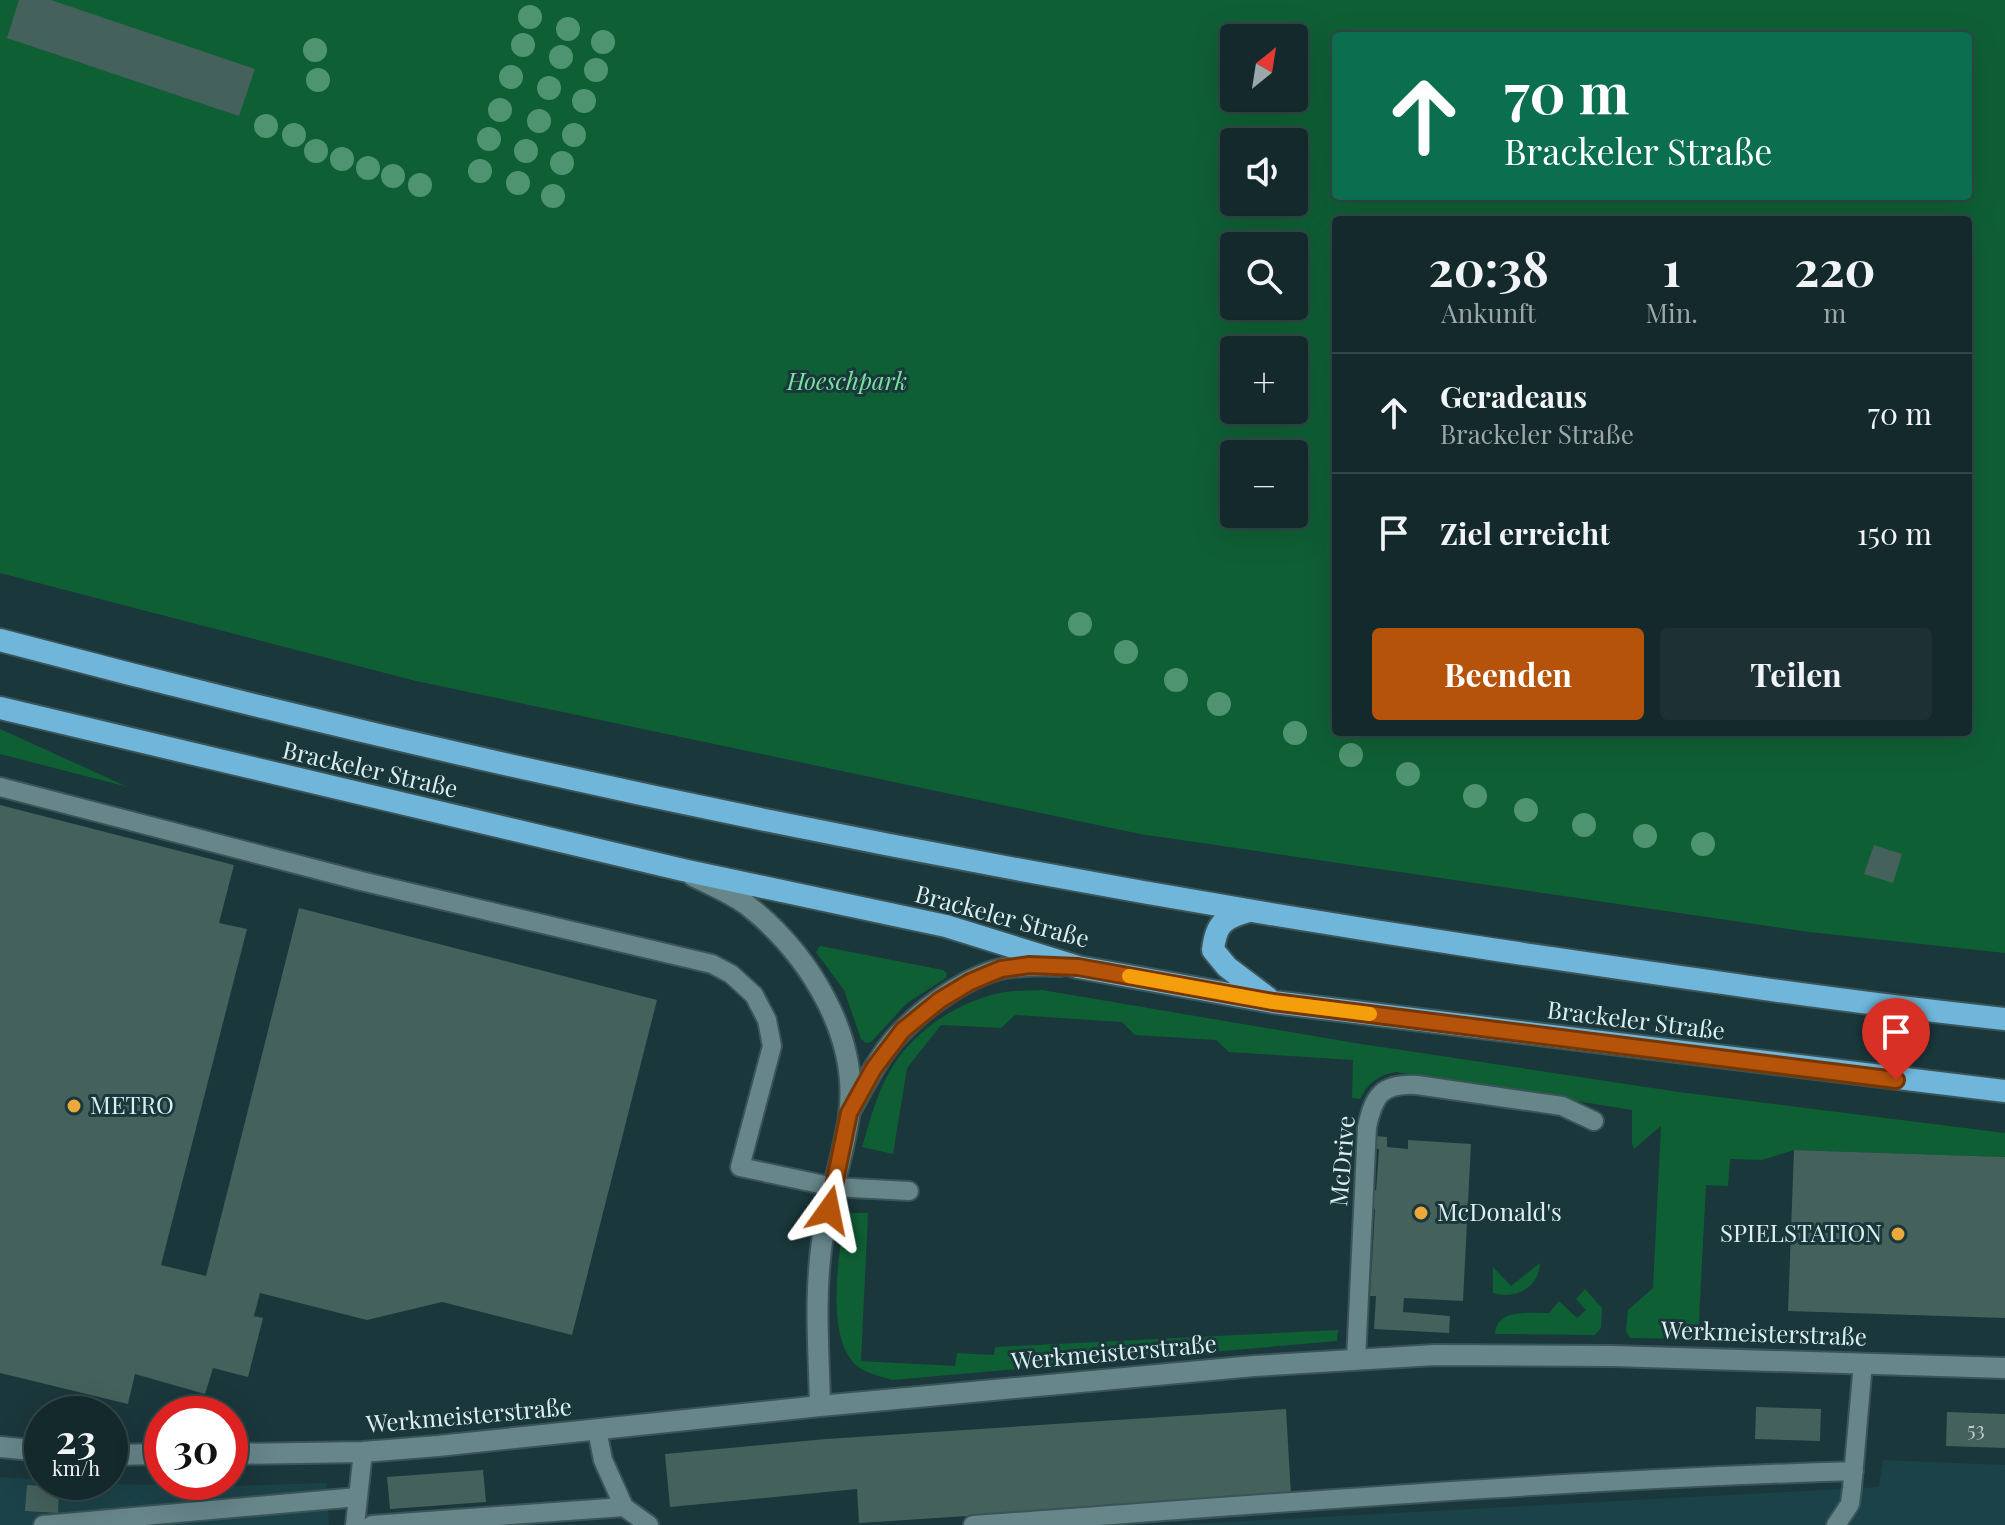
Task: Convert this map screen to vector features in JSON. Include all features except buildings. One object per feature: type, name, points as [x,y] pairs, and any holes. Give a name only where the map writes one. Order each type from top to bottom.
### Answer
[{"type":"highway","name":"Brackeler Straße","points":[[0,640],[147,679],[489,760],[804,828],[1251,911],[1694,980],[2005,1019]]},
{"type":"highway","name":"Brackeler Straße","points":[[0,708],[683,870],[946,926],[1078,967],[1273,1002],[2005,1091]]},
{"type":"highway","points":[[1251,911],[1228,917],[1215,932],[1213,950],[1237,976],[1273,1002]]},
{"type":"street","points":[[683,870],[745,904],[789,943],[811,972],[840,1037],[849,1074],[849,1113],[820,1257],[820,1406]]},
{"type":"street","points":[[849,1113],[874,1068],[903,1030],[940,1000],[970,982],[1001,969],[1030,965],[1078,967]]},
{"type":"street","name":"Werkmeisterstraße","points":[[248,1454],[363,1452],[1254,1366],[1477,1353],[2005,1368]]},
{"type":"street","points":[[0,1447],[24,1449]]},
{"type":"lane","points":[[0,787],[361,881],[712,964],[731,974],[754,995],[767,1020],[772,1046],[740,1167],[834,1187],[909,1191]]},
{"type":"lane","name":"McDrive","points":[[1356,1360],[1367,1127],[1371,1108],[1386,1088],[1399,1084],[1417,1085],[1562,1106],[1594,1121]]},
{"type":"lane","points":[[1836,1525],[1850,1504],[1863,1363]]},
{"type":"lane","points":[[597,1430],[603,1460],[624,1507],[649,1525]]},
{"type":"lane","points":[[355,1525],[363,1452]]},
{"type":"lane","points":[[973,1525],[1416,1494],[1730,1475],[1854,1471]]},
{"type":"lane","points":[[43,1525],[358,1497]]},
{"type":"lane","points":[[372,1525],[624,1507]]},
{"type":"shaded area","points":[[1883,1460],[2005,1465],[2005,1525],[1170,1525],[1879,1487]]},
{"type":"shaded area","points":[[0,1477],[24,1478],[24,1500],[128,1500],[128,1484],[144,1485],[144,1500],[248,1500],[248,1485],[326,1483],[329,1525],[0,1525]]},
{"type":"green space","name":"Hoeschpark","points":[[0,0],[2005,0],[2005,953],[1809,932],[1140,834],[416,681],[0,573]]},
{"type":"green space","points":[[0,729],[128,787],[0,754]]},
{"type":"green space","points":[[820,946],[943,970],[947,974],[946,978],[907,1003],[871,1042],[866,1043],[861,1039],[844,990],[816,952]]},
{"type":"green space","points":[[1042,990],[1355,1043],[1679,1092],[2005,1133],[2005,1157],[1794,1150],[1762,1160],[1730,1159],[1728,1186],[1706,1185],[1698,1339],[1630,1338],[1626,1331],[1628,1310],[1653,1288],[1661,1126],[1634,1149],[1632,1110],[1396,1072],[1374,1081],[1360,1099],[1352,1098],[1353,1060],[1229,1052],[1216,1040],[1135,1035],[1122,1022],[1015,1015],[1001,1028],[941,1025],[907,1068],[893,1154],[862,1147],[885,1080],[899,1056],[924,1031],[955,1010],[988,996],[1010,991]]},
{"type":"green space","points":[[846,1213],[868,1213],[861,1361],[955,1366],[957,1353],[994,1355],[995,1347],[1338,1330],[1337,1341],[892,1380],[857,1366],[840,1336],[836,1293]]},
{"type":"green space","points":[[1540,1263],[1535,1279],[1524,1290],[1509,1295],[1493,1293],[1493,1267],[1511,1286]]},
{"type":"green space","points":[[1585,1289],[1602,1308],[1601,1328],[1595,1335],[1495,1334],[1501,1319],[1515,1314],[1549,1313],[1559,1301],[1577,1318],[1586,1310],[1576,1299]]},
{"type":"slow traffic","points":[[1129,976],[1273,1002],[1370,1014]]},
{"type":"place","name":"METRO","points":[[74,1106]]},
{"type":"place","name":"McDonald's","points":[[1421,1213]]},
{"type":"place","name":"SPIELSTATION","points":[[1898,1234]]},
{"type":"route","points":[[829,1210],[849,1113],[874,1068],[903,1030],[940,1000],[970,982],[1001,969],[1030,965],[1078,967],[1273,1002],[1896,1080]]}]
